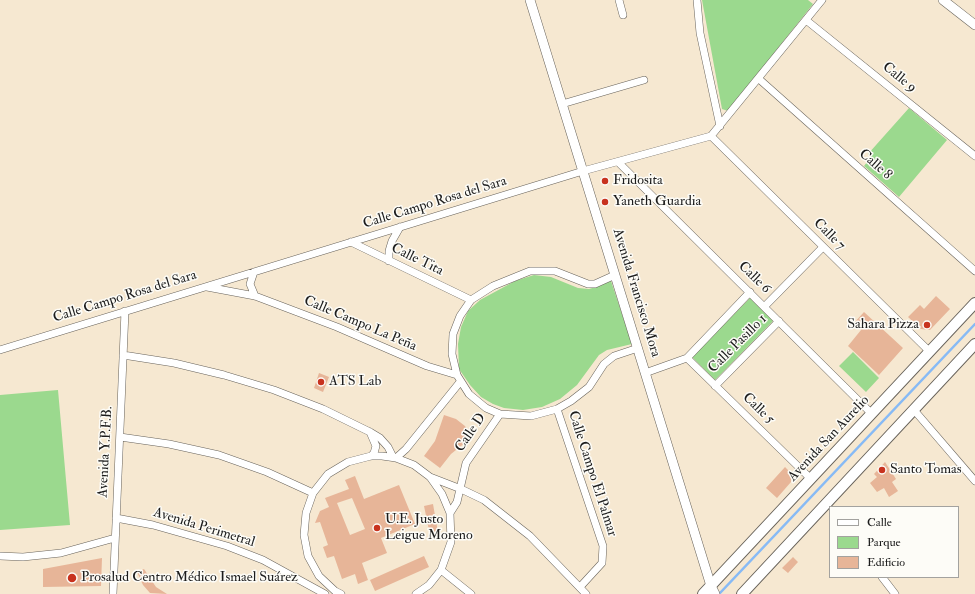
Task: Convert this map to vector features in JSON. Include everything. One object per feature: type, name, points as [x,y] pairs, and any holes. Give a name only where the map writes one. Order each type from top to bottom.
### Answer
[{"type":"main road","name":"Avenida San Aurelio","points":[[703,594],[714,591],[810,478],[872,414],[975,303]]},
{"type":"main road","points":[[745,593],[829,504],[975,344]]},
{"type":"street","name":"Avenida Francisco Mora","points":[[530,0],[714,591]]},
{"type":"street","points":[[619,0],[623,15]]},
{"type":"street","points":[[697,0],[700,34],[720,126]]},
{"type":"street","points":[[711,136],[822,0]]},
{"type":"street","points":[[943,0],[975,25]]},
{"type":"street","name":"Calle 9","points":[[806,20],[975,156]]},
{"type":"street","name":"Calle 8","points":[[759,79],[975,271]]},
{"type":"street","points":[[562,104],[644,80]]},
{"type":"street","name":"Calle Campo Rosa del Sara","points":[[0,350],[204,286],[400,228],[583,171],[711,136]]},
{"type":"street","name":"Calle 7","points":[[711,136],[929,351]]},
{"type":"street","name":"Calle 6","points":[[618,162],[765,306],[872,414]]},
{"type":"street","points":[[389,261],[390,246],[400,228]]},
{"type":"street","name":"Calle Tita","points":[[351,242],[471,300]]},
{"type":"street","name":"Calle Pasillo 1","points":[[765,306],[823,248]]},
{"type":"street","points":[[615,275],[595,284],[588,284],[555,271],[530,271],[493,286],[471,300],[460,316],[453,334],[452,354],[458,378],[469,394],[486,408],[500,414],[531,416],[557,409],[589,387],[604,364],[614,356],[638,348]]},
{"type":"street","points":[[254,272],[250,284],[255,296]]},
{"type":"street","name":"Calle Campo La Peña","points":[[204,286],[255,296],[337,327],[458,378]]},
{"type":"street","name":"Calle Pasillo 1","points":[[646,372],[687,358],[750,292]]},
{"type":"street","name":"Avenida Y.P.F.B.","points":[[113,594],[125,311]]},
{"type":"street","name":"Calle Pasillo 1","points":[[715,386],[779,320]]},
{"type":"street","points":[[123,355],[174,363],[217,373],[274,390],[323,409],[370,432],[384,442],[394,458]]},
{"type":"street","name":"Calle 5","points":[[687,358],[810,478]]},
{"type":"street","points":[[394,458],[406,449],[458,378]]},
{"type":"street","name":"Calle Campo El Palmar","points":[[557,409],[603,546],[602,564],[580,587]]},
{"type":"street","points":[[914,410],[975,481]]},
{"type":"street","name":"Calle D","points":[[450,513],[457,502],[466,463],[500,414]]},
{"type":"street","points":[[370,432],[376,446],[374,453],[371,456]]},
{"type":"street","points":[[120,437],[169,444],[219,455],[267,472],[313,493]]},
{"type":"street","points":[[336,593],[319,576],[308,556],[304,535],[306,513],[313,493],[328,474],[348,462],[371,456],[394,458],[414,465],[430,477],[461,488],[484,500],[530,536],[586,594]]},
{"type":"street","points":[[416,594],[429,585],[441,570],[451,542],[450,513],[442,494],[430,477]]},
{"type":"street","name":"Avenida Perimetral","points":[[116,518],[153,525],[227,546],[263,560],[325,594]]},
{"type":"street","points":[[0,556],[23,557],[61,552],[115,538]]},
{"type":"street","points":[[441,570],[471,594]]},
{"type":"street","points":[[883,578],[895,594]]},
{"type":"green space","points":[[702,0],[808,0],[813,4],[728,111],[722,109]]},
{"type":"green space","points":[[909,108],[947,140],[899,197],[864,166],[871,157],[868,154]]},
{"type":"green space","points":[[534,275],[551,277],[578,288],[589,289],[602,285],[610,278],[632,344],[607,350],[599,355],[577,385],[560,399],[542,407],[523,410],[504,408],[481,397],[470,385],[459,369],[458,344],[461,327],[468,311],[480,300],[515,281]]},
{"type":"green space","points":[[750,298],[773,321],[715,380],[692,357]]},
{"type":"green space","points":[[853,352],[879,378],[866,392],[839,366]]},
{"type":"green space","points":[[58,390],[70,525],[0,530],[0,395]]},
{"type":"building","points":[[936,296],[950,309],[930,330],[921,329],[908,317],[920,305],[924,309]]},
{"type":"building","points":[[864,312],[903,348],[879,375],[848,346],[861,330],[854,323]]},
{"type":"building","name":"ATS Lab","points":[[319,373],[329,377],[323,392],[314,388]]},
{"type":"building","points":[[444,415],[456,419],[465,426],[471,438],[451,454],[440,468],[424,456],[435,441]]},
{"type":"building","points":[[885,462],[896,479],[892,482],[898,491],[889,497],[884,488],[877,492],[870,483],[877,477],[874,474]]},
{"type":"building","points":[[785,467],[791,473],[791,482],[777,498],[766,488]]},
{"type":"building","points":[[355,476],[364,499],[399,485],[415,524],[381,538],[387,553],[362,563],[368,580],[358,584],[355,574],[342,579],[334,556],[327,558],[323,547],[328,545],[320,522],[315,523],[320,511],[329,507],[325,498],[349,489],[345,480]],"holes":[[[352,498],[365,529],[350,535],[337,503]]]},
{"type":"building","points":[[433,504],[439,538],[431,540],[424,506]]},
{"type":"building","points":[[424,556],[429,567],[375,591],[370,580]]},
{"type":"building","points":[[793,557],[798,562],[788,573],[782,568]]},
{"type":"building","name":"Prosalud Centro Médico Ismael Suárez","points":[[102,558],[101,586],[43,587],[43,569]]},
{"type":"building","points":[[144,569],[156,587],[167,594],[150,593],[143,585],[137,572]]},
{"type":"waterway","points":[[719,594],[975,324]]},
{"type":"place","name":"Fridosita","points":[[605,181]]},
{"type":"place","name":"Yaneth Guardia","points":[[605,202]]},
{"type":"place","name":"Sahara Pizza","points":[[927,325]]},
{"type":"place","name":"ATS Lab","points":[[321,382]]},
{"type":"place","name":"Santo Tomas","points":[[882,470]]},
{"type":"place","name":"U.E. Justo Leigue Moreno","points":[[377,528]]},
{"type":"place","name":"Prosalud Centro Médico Ismael Suárez","points":[[72,578]]}]
